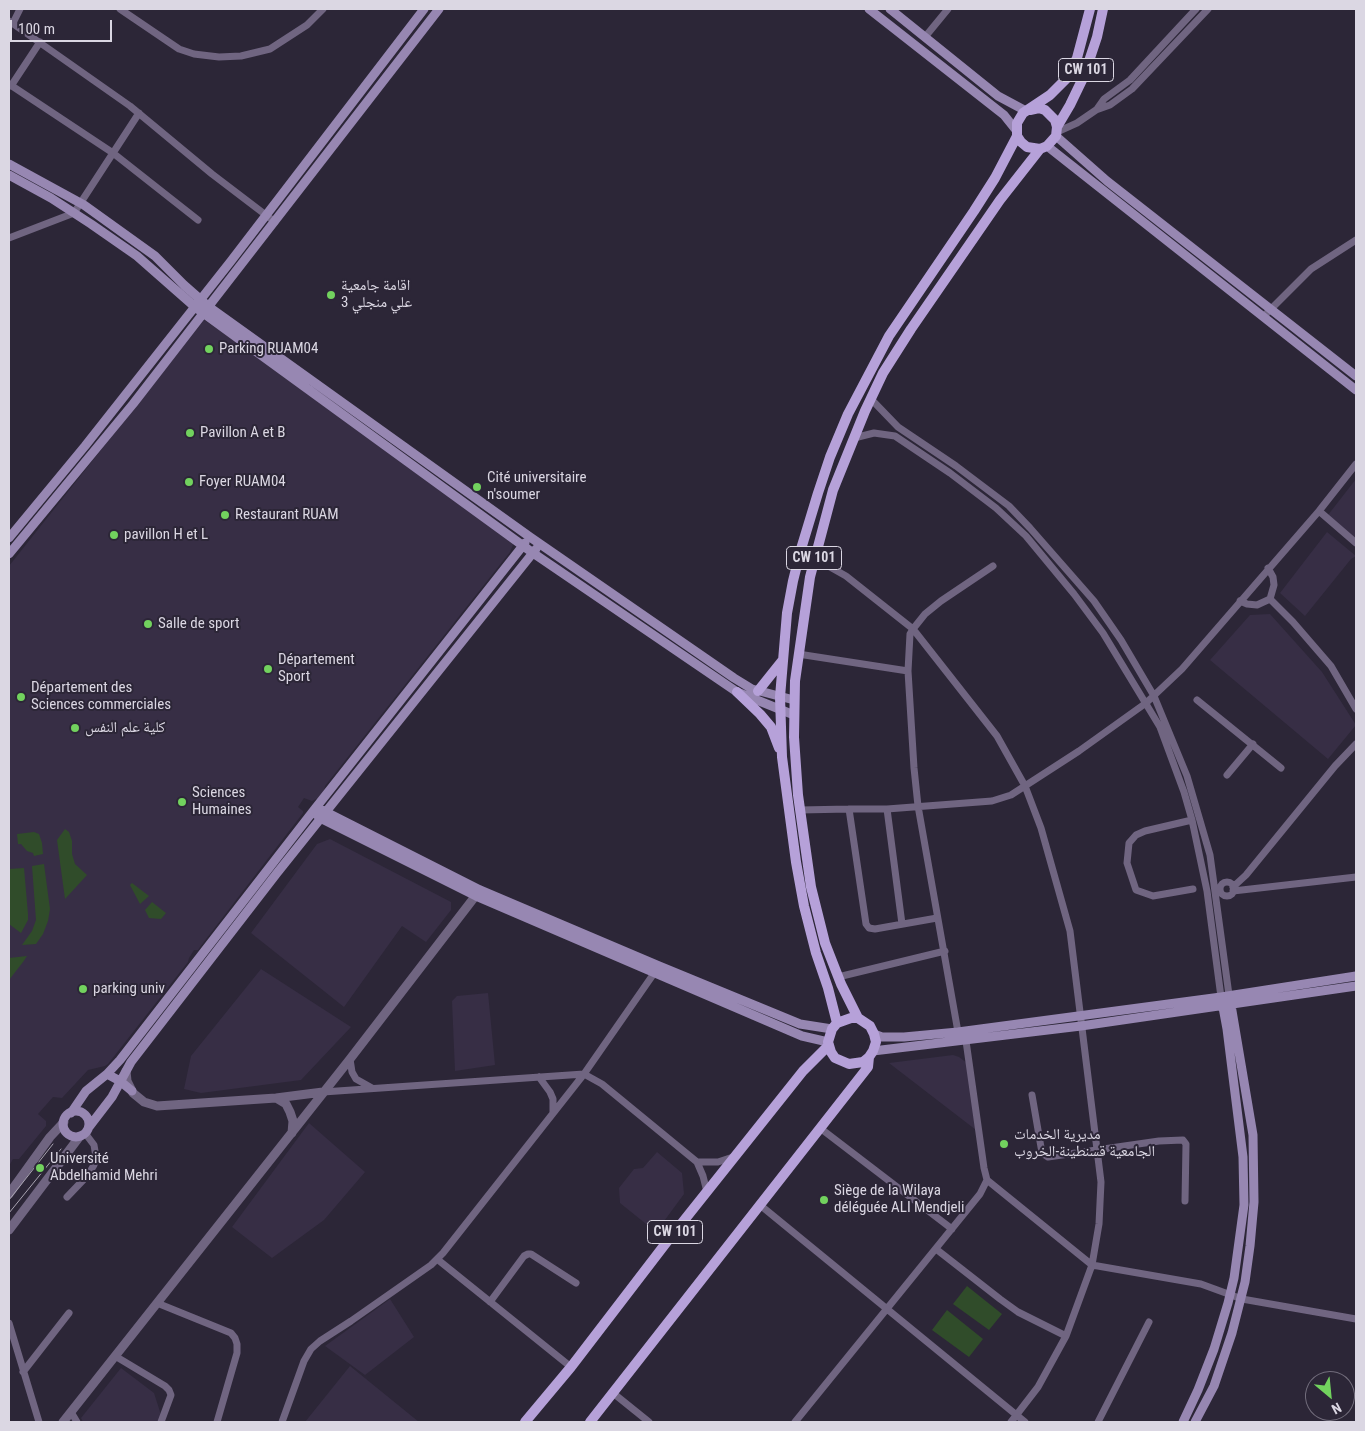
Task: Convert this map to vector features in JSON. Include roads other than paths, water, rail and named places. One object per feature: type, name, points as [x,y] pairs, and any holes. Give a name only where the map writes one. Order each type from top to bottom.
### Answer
[{"type":"main road","points":[[9,538],[85,446],[267,216],[424,9]]},
{"type":"main road","points":[[9,554],[133,404],[439,9]]},
{"type":"main road","points":[[869,9],[1004,115],[1021,142],[1027,147],[1044,148],[1356,390]]},
{"type":"main road","points":[[890,9],[998,96],[1028,110]]},
{"type":"main road","name":"CW 101","points":[[1028,110],[1050,95],[1066,79],[1077,58],[1090,9]]},
{"type":"main road","name":"CW 101","points":[[1057,132],[1084,76],[1097,37],[1103,9]]},
{"type":"main road","points":[[1017,133],[1019,118],[1028,110],[1038,108],[1045,110],[1055,120],[1057,132],[1107,181],[1356,376]]},
{"type":"main road","points":[[1044,148],[1057,132]]},
{"type":"main road","name":"CW 101","points":[[835,1026],[828,988],[816,953],[804,906],[793,845],[782,757],[780,697],[787,614],[801,550],[830,457],[848,414],[889,336],[995,178],[1017,133]]},
{"type":"main road","name":"CW 101","points":[[858,1018],[838,977],[825,943],[812,887],[800,810],[794,736],[794,700],[798,654],[814,558],[834,490],[854,438],[883,373],[917,320],[1000,200],[1044,148]]},
{"type":"main road","points":[[9,164],[79,202],[155,256],[198,303]]},
{"type":"main road","points":[[9,175],[74,213],[137,256],[206,310],[523,546],[737,692],[771,727],[782,757]]},
{"type":"main road","points":[[206,310],[753,693],[780,710],[794,715]]},
{"type":"main road","points":[[71,1113],[86,1091],[107,1074],[530,537]]},
{"type":"main road","points":[[84,1132],[88,1119],[82,1113],[74,1111],[66,1116],[64,1129],[69,1134],[84,1132],[115,1092],[126,1070],[323,815],[540,544]]},
{"type":"main road","points":[[634,622],[639,612]]},
{"type":"main road","points":[[753,693],[783,660]]},
{"type":"main road","points":[[737,692],[794,700]]},
{"type":"main road","points":[[314,810],[478,893],[657,970],[802,1036],[828,1043]]},
{"type":"main road","points":[[657,970],[800,1024],[835,1026],[851,1018],[858,1018],[870,1026],[876,1042],[871,1054],[863,1062],[849,1064],[835,1058],[828,1043],[835,1026]]},
{"type":"main road","points":[[1226,1001],[1356,976]]},
{"type":"main road","points":[[871,1054],[966,1041],[1081,1021],[1226,1001],[1356,986]]},
{"type":"main road","points":[[1183,1422],[1214,1349],[1230,1294],[1244,1205],[1243,1157],[1227,1029],[1226,1001]]},
{"type":"main road","points":[[1196,1422],[1214,1386],[1242,1299],[1254,1202],[1253,1135],[1247,1097],[1226,1001]]},
{"type":"main road","points":[[874,1034],[904,1037],[1081,1021]]},
{"type":"main road","name":"CW 101","points":[[525,1422],[571,1367],[803,1071],[828,1043]]},
{"type":"main road","name":"CW 101","points":[[590,1422],[863,1074],[868,1067],[871,1054]]},
{"type":"main road","points":[[107,1074],[120,1081],[132,1092]]},
{"type":"street","points":[[20,9],[11,22],[139,113],[275,222]]},
{"type":"street","points":[[120,9],[179,48],[194,54],[219,58],[241,56],[270,48],[307,25],[323,9]]},
{"type":"street","points":[[925,36],[948,9]]},
{"type":"street","points":[[1096,110],[1104,99],[1130,80],[1196,9]]},
{"type":"street","points":[[1057,132],[1076,124],[1096,110],[1110,105],[1132,89],[1208,9]]},
{"type":"street","points":[[40,42],[10,85],[113,153],[198,220]]},
{"type":"street","points":[[9,238],[74,213],[79,202],[139,113]]},
{"type":"street","points":[[1263,317],[1312,269],[1356,240]]},
{"type":"street","points":[[871,400],[898,427],[1009,506],[1064,564],[1094,601],[1121,640],[1154,696],[1186,776],[1201,820],[1210,856],[1226,1001]]},
{"type":"street","points":[[854,438],[874,432],[895,436],[968,487],[996,508],[1026,536],[1074,594],[1104,633],[1163,735],[1181,784],[1214,890]]},
{"type":"street","points":[[800,810],[887,809],[992,801],[1011,795],[1079,751],[1154,696],[1182,669],[1319,511],[1356,464]]},
{"type":"street","points":[[968,487],[973,480]]},
{"type":"street","points":[[1319,511],[1356,543]]},
{"type":"street","points":[[814,558],[846,576],[913,629],[997,736],[1025,786],[1041,828],[1070,931],[1101,1182],[1099,1224],[1092,1266],[1066,1336],[1038,1386],[1011,1422]]},
{"type":"street","points":[[993,566],[925,614],[910,634],[908,671],[910,719],[918,806],[958,1032],[966,1041],[987,1180],[1092,1266],[1201,1284],[1242,1299],[1356,1319]]},
{"type":"street","points":[[1240,601],[1257,605],[1270,599],[1274,585],[1273,576],[1268,568]]},
{"type":"street","points":[[1270,599],[1294,622],[1331,666],[1356,709]]},
{"type":"street","points":[[798,654],[908,671]]},
{"type":"street","points":[[1197,700],[1281,768]]},
{"type":"street","points":[[1227,775],[1253,744]]},
{"type":"street","points":[[1233,889],[1252,869],[1335,766],[1356,744]]},
{"type":"street","points":[[849,809],[866,924],[869,928],[875,929],[937,918]]},
{"type":"street","points":[[887,809],[902,924]]},
{"type":"street","points":[[1192,820],[1145,831],[1136,835],[1128,847],[1127,863],[1136,890],[1153,896],[1193,889]]},
{"type":"street","points":[[1233,889],[1356,877]]},
{"type":"street","points":[[1214,890],[1226,882],[1231,883],[1233,889]]},
{"type":"street","points":[[63,1422],[292,1133],[478,893]]},
{"type":"street","points":[[838,977],[945,951]]},
{"type":"street","points":[[282,1422],[304,1361],[311,1349],[437,1259],[467,1224],[584,1074],[657,970]]},
{"type":"street","points":[[350,1059],[352,1072],[356,1079],[374,1089]]},
{"type":"street","points":[[126,1070],[127,1081],[132,1092]]},
{"type":"street","points":[[115,1092],[132,1092],[150,1104],[164,1106],[276,1098],[324,1092],[584,1074],[602,1084],[697,1162],[705,1164],[718,1162],[738,1154]]},
{"type":"street","points":[[539,1078],[553,1099],[553,1113]]},
{"type":"street","points":[[1032,1095],[1042,1153],[1046,1156],[1054,1157],[1097,1149],[1182,1140],[1186,1144],[1185,1201]]},
{"type":"street","points":[[276,1098],[286,1104],[290,1112],[294,1121],[292,1133]]},
{"type":"street","points":[[9,1194],[50,1137],[64,1122]]},
{"type":"street","points":[[820,1128],[952,1229]]},
{"type":"street","points":[[9,1230],[84,1132],[94,1145],[96,1157],[94,1165],[88,1175],[67,1197]]},
{"type":"street","points":[[697,1162],[707,1192]]},
{"type":"street","points":[[796,1422],[980,1194],[987,1180]]},
{"type":"street","points":[[760,1206],[1025,1422]]},
{"type":"street","points":[[936,1249],[1018,1312],[1066,1336]]},
{"type":"street","points":[[490,1302],[524,1256],[528,1254],[531,1254],[576,1283]]},
{"type":"street","points":[[437,1259],[571,1367]]},
{"type":"street","points":[[157,1303],[231,1333],[235,1338],[237,1353],[217,1422]]},
{"type":"street","points":[[23,1372],[69,1313]]},
{"type":"street","points":[[1098,1422],[1148,1322]]},
{"type":"street","points":[[9,1323],[39,1422]]},
{"type":"street","points":[[115,1356],[169,1390],[171,1396],[161,1422]]},
{"type":"street","points":[[613,1393],[649,1422]]},
{"type":"street","points":[[71,1412],[77,1422]]},
{"type":"tram line","points":[[9,1200],[53,1144]]},
{"type":"tram line","points":[[9,1213],[61,1149]]},
{"type":"place","name":"اقامة جامعية علي منجلي 3","points":[[331,295]]},
{"type":"place","name":"Parking RUAM04","points":[[209,349]]},
{"type":"place","name":"Pavillon A et B","points":[[190,433]]},
{"type":"place","name":"Foyer RUAM04","points":[[189,482]]},
{"type":"place","name":"Cité universitaire n'soumer","points":[[477,487]]},
{"type":"place","name":"Restaurant RUAM","points":[[225,515]]},
{"type":"place","name":"pavillon H et L","points":[[114,535]]},
{"type":"place","name":"Salle de sport","points":[[148,624]]},
{"type":"place","name":"Département Sport","points":[[268,669]]},
{"type":"place","name":"Département des Sciences commerciales","points":[[21,697]]},
{"type":"place","name":"كلية علم النفس","points":[[75,728]]},
{"type":"place","name":"Sciences Humaines","points":[[182,802]]},
{"type":"place","name":"parking univ","points":[[83,989]]},
{"type":"place","name":"مديرية الخدمات الجامعية قسنطينة-الخروب","points":[[1004,1144]]},
{"type":"place","name":"Université Abdelhamid Mehri","points":[[40,1168]]},
{"type":"place","name":"Siège de la Wilaya déléguée ALI Mendjeli","points":[[824,1200]]}]
